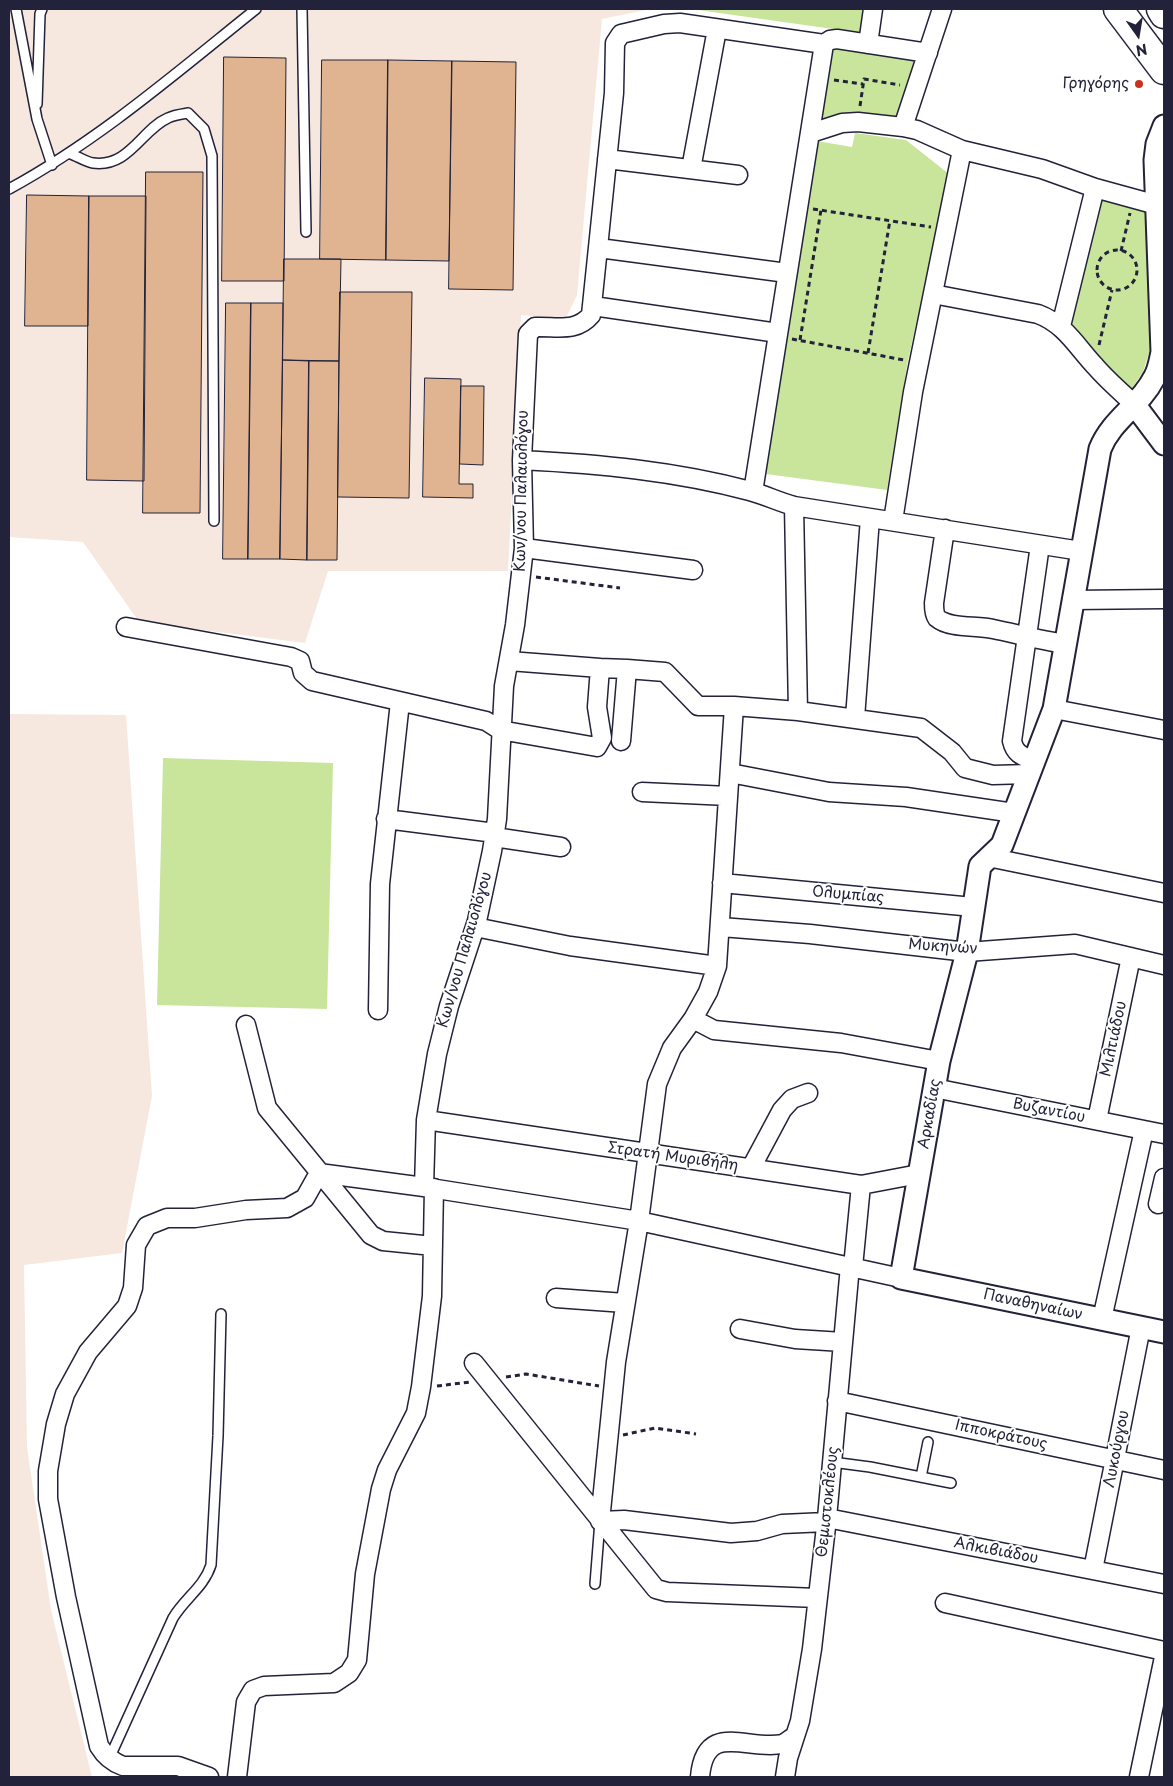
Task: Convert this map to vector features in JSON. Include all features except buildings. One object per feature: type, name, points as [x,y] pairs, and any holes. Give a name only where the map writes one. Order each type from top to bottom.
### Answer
[{"type":"highway","points":[[1118,9],[1164,70]]},
{"type":"highway","points":[[1161,9],[1164,14]]},
{"type":"street","points":[[868,44],[873,9]]},
{"type":"street","points":[[903,126],[942,9]]},
{"type":"street","name":"Κων/νου Παλαιολόγου","points":[[237,1777],[246,1702],[253,1690],[264,1686],[334,1683],[347,1676],[356,1663],[359,1652],[364,1581],[381,1489],[387,1470],[413,1420],[421,1387],[432,1296],[433,1246],[426,1120],[442,1034],[475,927],[495,835],[504,686],[515,625],[524,548],[522,460],[528,334],[535,328],[574,327],[584,324],[591,315],[614,93],[614,43],[621,34],[664,24],[681,16],[717,28],[824,44],[830,40],[837,39],[928,53]]},
{"type":"street","points":[[691,169],[717,28]]},
{"type":"street","points":[[753,492],[824,44]]},
{"type":"street","points":[[811,133],[842,123],[858,122],[903,126],[917,130],[962,150],[1042,169],[1095,188],[1156,205]]},
{"type":"street","name":"Αρκαδίας","points":[[901,1278],[939,1061],[967,952],[980,866],[1002,845],[1054,709],[1100,449],[1111,428],[1154,379],[1162,352],[1155,160],[1157,144],[1164,126]]},
{"type":"street","points":[[893,521],[919,362],[962,150]]},
{"type":"street","points":[[607,159],[738,175]]},
{"type":"street","points":[[1061,326],[1095,188]]},
{"type":"street","points":[[599,248],[788,273]]},
{"type":"street","points":[[933,294],[1038,314],[1051,319],[1061,326],[1094,366],[1134,404],[1164,444]]},
{"type":"street","points":[[592,306],[778,334]]},
{"type":"street","points":[[522,460],[631,468],[753,492],[794,506],[1081,551]]},
{"type":"street","points":[[794,506],[798,711]]},
{"type":"street","points":[[855,718],[870,518]]},
{"type":"street","points":[[945,529],[934,603],[935,614],[938,619],[948,623],[992,628],[1026,638],[1065,644]]},
{"type":"street","points":[[1031,767],[1014,749],[1012,741],[1040,545]]},
{"type":"street","points":[[524,548],[693,570]]},
{"type":"street","points":[[1072,600],[1164,600]]},
{"type":"street","points":[[126,627],[291,657],[300,661],[303,674],[312,681],[486,721],[500,730],[597,747],[602,738],[597,707],[600,668]]},
{"type":"street","points":[[508,661],[665,672],[698,706],[734,706],[798,711],[921,728],[952,752],[965,768],[975,772],[993,774],[1031,767]]},
{"type":"street","points":[[621,741],[627,669]]},
{"type":"street","points":[[378,1010],[380,884],[400,702]]},
{"type":"street","points":[[600,1521],[613,1389],[639,1220],[657,1084],[672,1048],[693,1019],[708,992],[717,966],[734,706]]},
{"type":"street","points":[[1054,709],[1164,730]]},
{"type":"street","points":[[730,773],[830,792],[906,797],[1014,813]]},
{"type":"street","points":[[642,792],[728,796]]},
{"type":"street","points":[[386,819],[561,846]]},
{"type":"street","points":[[988,857],[1164,893]]},
{"type":"street","name":"Ολυμπίας","points":[[722,883],[973,907]]},
{"type":"street","points":[[475,927],[570,946],[717,966]]},
{"type":"street","name":"Μυκηνών","points":[[720,927],[810,934],[967,952],[1075,944],[1164,964]]},
{"type":"street","name":"Μιλτιάδου","points":[[1097,1120],[1131,957]]},
{"type":"street","points":[[693,1019],[714,1030],[840,1043],[939,1061]]},
{"type":"street","points":[[246,1024],[267,1108],[318,1173],[371,1235],[383,1241],[433,1246]]},
{"type":"street","name":"Βυζαντίου","points":[[934,1088],[1164,1134]]},
{"type":"street","points":[[751,1168],[782,1110],[792,1098],[808,1093]]},
{"type":"street","name":"Στρατή Μυριβήλη","points":[[426,1120],[861,1185],[919,1174]]},
{"type":"street","points":[[1102,1319],[1144,1130]]},
{"type":"street","points":[[318,1173],[639,1220],[901,1278]]},
{"type":"street","points":[[209,1777],[178,1766],[131,1767],[116,1764],[109,1759],[100,1746],[66,1597],[48,1499],[48,1471],[56,1424],[66,1394],[88,1352],[127,1306],[133,1288],[136,1245],[147,1226],[167,1218],[195,1218],[246,1210],[287,1208],[305,1198],[318,1173]]},
{"type":"street","points":[[1158,1204],[1164,1178]]},
{"type":"street","name":"Θεμιστοκλέους","points":[[786,1777],[788,1758],[804,1702],[827,1520],[837,1401],[861,1185]]},
{"type":"street","name":"Παναθηναίων","points":[[901,1278],[1164,1332]]},
{"type":"street","points":[[556,1298],[625,1303]]},
{"type":"street","name":"Λυκούργου","points":[[1093,1570],[1141,1327]]},
{"type":"street","points":[[740,1329],[795,1339],[843,1342]]},
{"type":"street","points":[[474,1363],[651,1584],[663,1592],[817,1598]]},
{"type":"street","name":"Ιπποκράτους","points":[[837,1401],[1164,1470]]},
{"type":"street","name":"Αλκιβιάδου","points":[[600,1521],[624,1520],[731,1533],[757,1531],[782,1524],[827,1520],[1164,1584]]},
{"type":"street","points":[[945,1603],[1164,1651]]},
{"type":"street","points":[[1139,1777],[1164,1657]]},
{"type":"street","points":[[700,1777],[705,1752],[713,1745],[723,1742],[740,1741],[783,1744],[795,1736]]},
{"type":"lane","points":[[16,9],[37,119],[52,165]]},
{"type":"lane","points":[[37,119],[40,14],[42,9]]},
{"type":"lane","points":[[9,189],[71,154],[124,116],[256,9]]},
{"type":"lane","points":[[302,9],[306,232]]},
{"type":"lane","points":[[71,154],[93,163],[115,160],[137,146],[168,118],[188,113],[204,129],[212,156],[214,520]]},
{"type":"lane","points":[[109,1759],[173,1618],[180,1607],[203,1582],[211,1564],[218,1436],[221,1314]]},
{"type":"lane","points":[[921,1477],[928,1442]]},
{"type":"lane","points":[[832,1462],[951,1483]]},
{"type":"lane","points":[[595,1584],[600,1521]]},
{"type":"path","points":[[819,78],[863,84]]},
{"type":"path","points":[[858,122],[864,80],[917,87]]},
{"type":"path","points":[[1121,251],[1133,199]]},
{"type":"path","points":[[798,206],[946,229]]},
{"type":"path","points":[[800,340],[821,210]]},
{"type":"path","points":[[868,353],[890,220]]},
{"type":"path","points":[[1114,249],[1121,251],[1128,252],[1138,267],[1134,283],[1119,291],[1107,289],[1095,272],[1098,259],[1114,249]]},
{"type":"path","points":[[1094,366],[1112,290]]},
{"type":"path","points":[[778,334],[800,340],[919,362]]},
{"type":"path","points":[[520,575],[620,588]]},
{"type":"path","points":[[526,1374],[613,1389]]},
{"type":"path","points":[[608,1440],[652,1428],[696,1434]]},
{"type":"shaded area","points":[[9,9],[651,9],[602,19],[577,295],[565,320],[521,315],[508,571],[328,571],[305,643],[139,622],[83,542],[9,537]]},
{"type":"shaded area","points":[[9,714],[126,715],[152,1096],[122,1253],[24,1265],[27,1447],[51,1610],[92,1777],[9,1777]]},
{"type":"green space","points":[[691,9],[864,9],[861,33]]},
{"type":"green space","points":[[836,46],[918,59],[896,120],[819,123],[830,51]]},
{"type":"green space","points":[[855,133],[906,140],[949,174],[907,365],[887,490],[766,474],[817,141],[852,147]]},
{"type":"green space","points":[[1101,200],[1148,211],[1152,343],[1143,372],[1132,388],[1114,375],[1069,328]]},
{"type":"green space","points":[[163,758],[333,763],[327,1009],[157,1005]]},
{"type":"place","name":"Γρηγόρης","points":[[1139,84]]}]
